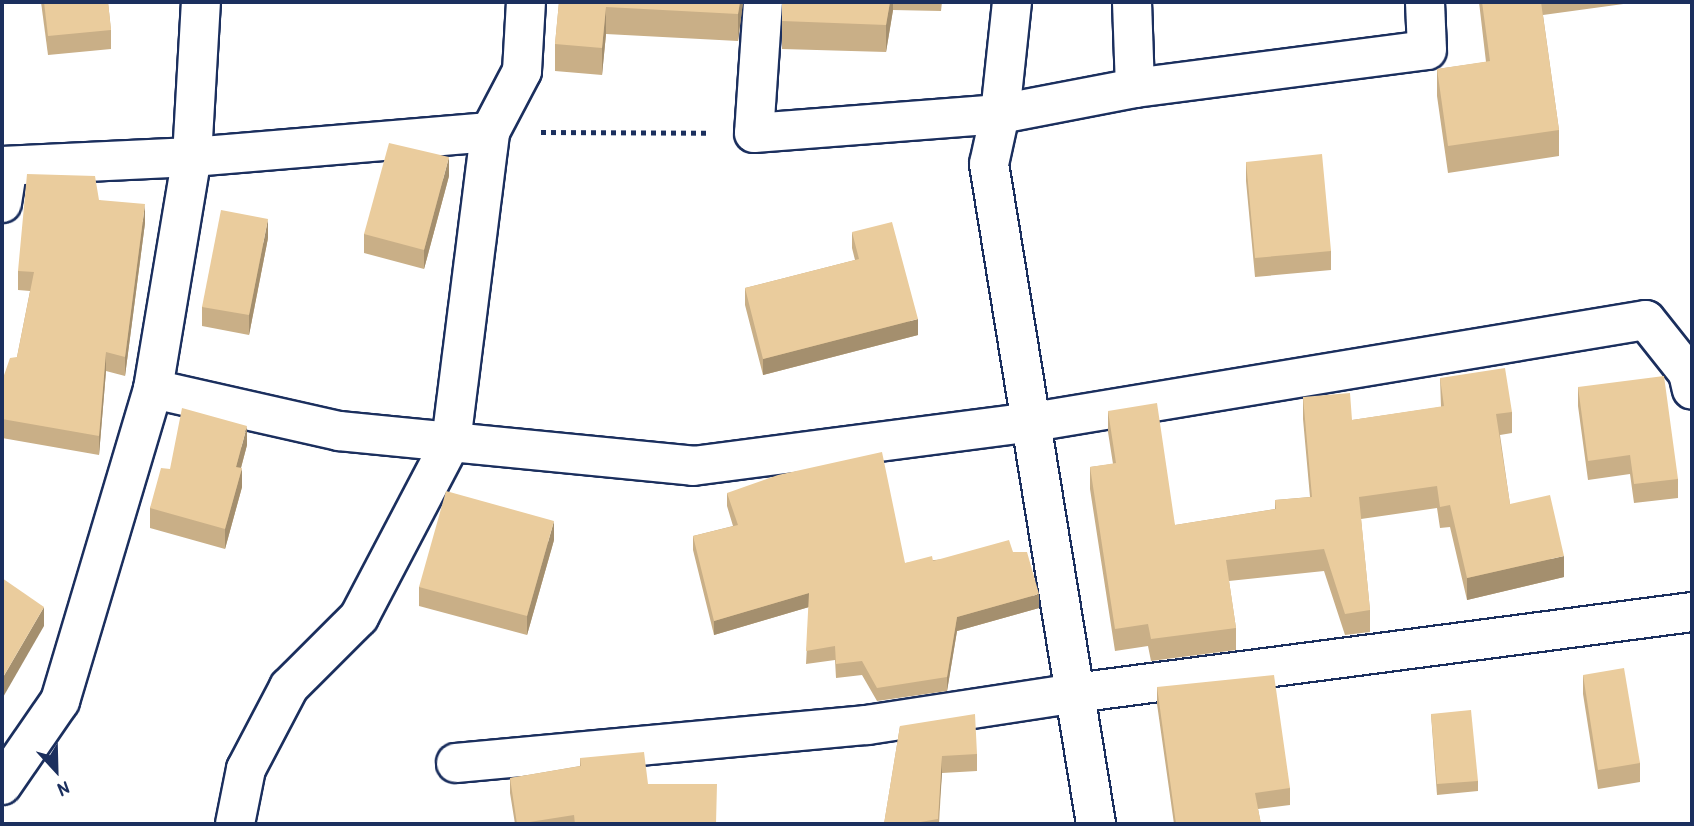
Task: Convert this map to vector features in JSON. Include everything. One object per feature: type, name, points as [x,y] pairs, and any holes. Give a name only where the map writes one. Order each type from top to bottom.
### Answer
[{"type":"street","points":[[2,785],[60,701],[153,389],[192,157],[201,2]]},
{"type":"street","points":[[235,824],[246,769],[289,687],[359,617],[451,442],[490,132],[522,71],[526,2]]},
{"type":"street","points":[[763,2],[754,133],[1000,114],[1135,88],[1427,50],[1425,2]]},
{"type":"street","points":[[1012,2],[1000,114],[989,164],[1096,824]]},
{"type":"street","points":[[1132,2],[1135,88]]},
{"type":"street","points":[[2,203],[5,166],[192,157],[490,132]]},
{"type":"street","points":[[153,389],[339,431],[693,466],[1032,422],[1646,320],[1688,373],[1692,390]]},
{"type":"street","points":[[456,763],[867,725],[1075,693],[1692,612]]},
{"type":"path","points":[[490,132],[754,133]]},
{"type":"building","points":[[44,2],[108,2],[111,30],[48,36]]},
{"type":"building","points":[[559,2],[740,2],[738,14],[606,7],[602,48],[555,44]]},
{"type":"building","points":[[782,2],[890,2],[886,25],[782,21]]},
{"type":"building","points":[[1482,2],[1541,2],[1559,130],[1448,146],[1437,69],[1490,61]]},
{"type":"building","points":[[389,143],[449,157],[424,250],[364,234]]},
{"type":"building","points":[[1322,154],[1331,251],[1255,258],[1246,162]]},
{"type":"building","points":[[27,174],[95,176],[99,200],[145,204],[125,357],[106,352],[99,436],[2,419],[2,381],[10,358],[17,357],[34,272],[18,271]]},
{"type":"building","points":[[221,210],[268,219],[249,315],[202,307]]},
{"type":"building","points":[[892,222],[918,319],[763,359],[745,288],[859,259],[852,232]]},
{"type":"building","points":[[1505,368],[1512,412],[1496,414],[1510,504],[1550,495],[1564,556],[1467,578],[1450,505],[1440,507],[1437,486],[1359,497],[1370,610],[1345,614],[1324,549],[1226,560],[1236,628],[1151,639],[1148,624],[1115,629],[1090,467],[1116,463],[1108,411],[1157,403],[1175,525],[1276,509],[1275,500],[1312,497],[1303,397],[1350,393],[1352,420],[1444,406],[1440,378]]},
{"type":"building","points":[[1664,376],[1678,479],[1634,484],[1630,455],[1588,461],[1578,387]]},
{"type":"building","points":[[182,408],[247,426],[236,467],[242,468],[225,529],[150,508],[161,468],[170,469]]},
{"type":"building","points":[[882,452],[905,563],[932,556],[933,561],[1009,540],[1013,552],[1027,552],[1039,594],[957,617],[947,677],[877,688],[862,661],[836,664],[835,646],[806,651],[809,593],[714,621],[693,536],[738,525],[727,493],[778,475]]},
{"type":"building","points":[[446,491],[554,521],[527,616],[419,587]]},
{"type":"building","points":[[2,578],[44,607],[2,679]]},
{"type":"building","points":[[1624,668],[1640,763],[1598,770],[1583,675]]},
{"type":"building","points":[[1274,675],[1290,788],[1255,793],[1261,824],[1176,824],[1157,687]]},
{"type":"building","points":[[1471,710],[1478,781],[1437,784],[1431,714]]},
{"type":"building","points":[[975,714],[977,754],[942,756],[938,819],[909,824],[884,824],[900,726]]},
{"type":"building","points":[[644,752],[648,784],[717,784],[716,824],[575,824],[574,815],[517,824],[510,778],[581,766],[580,758]]}]
